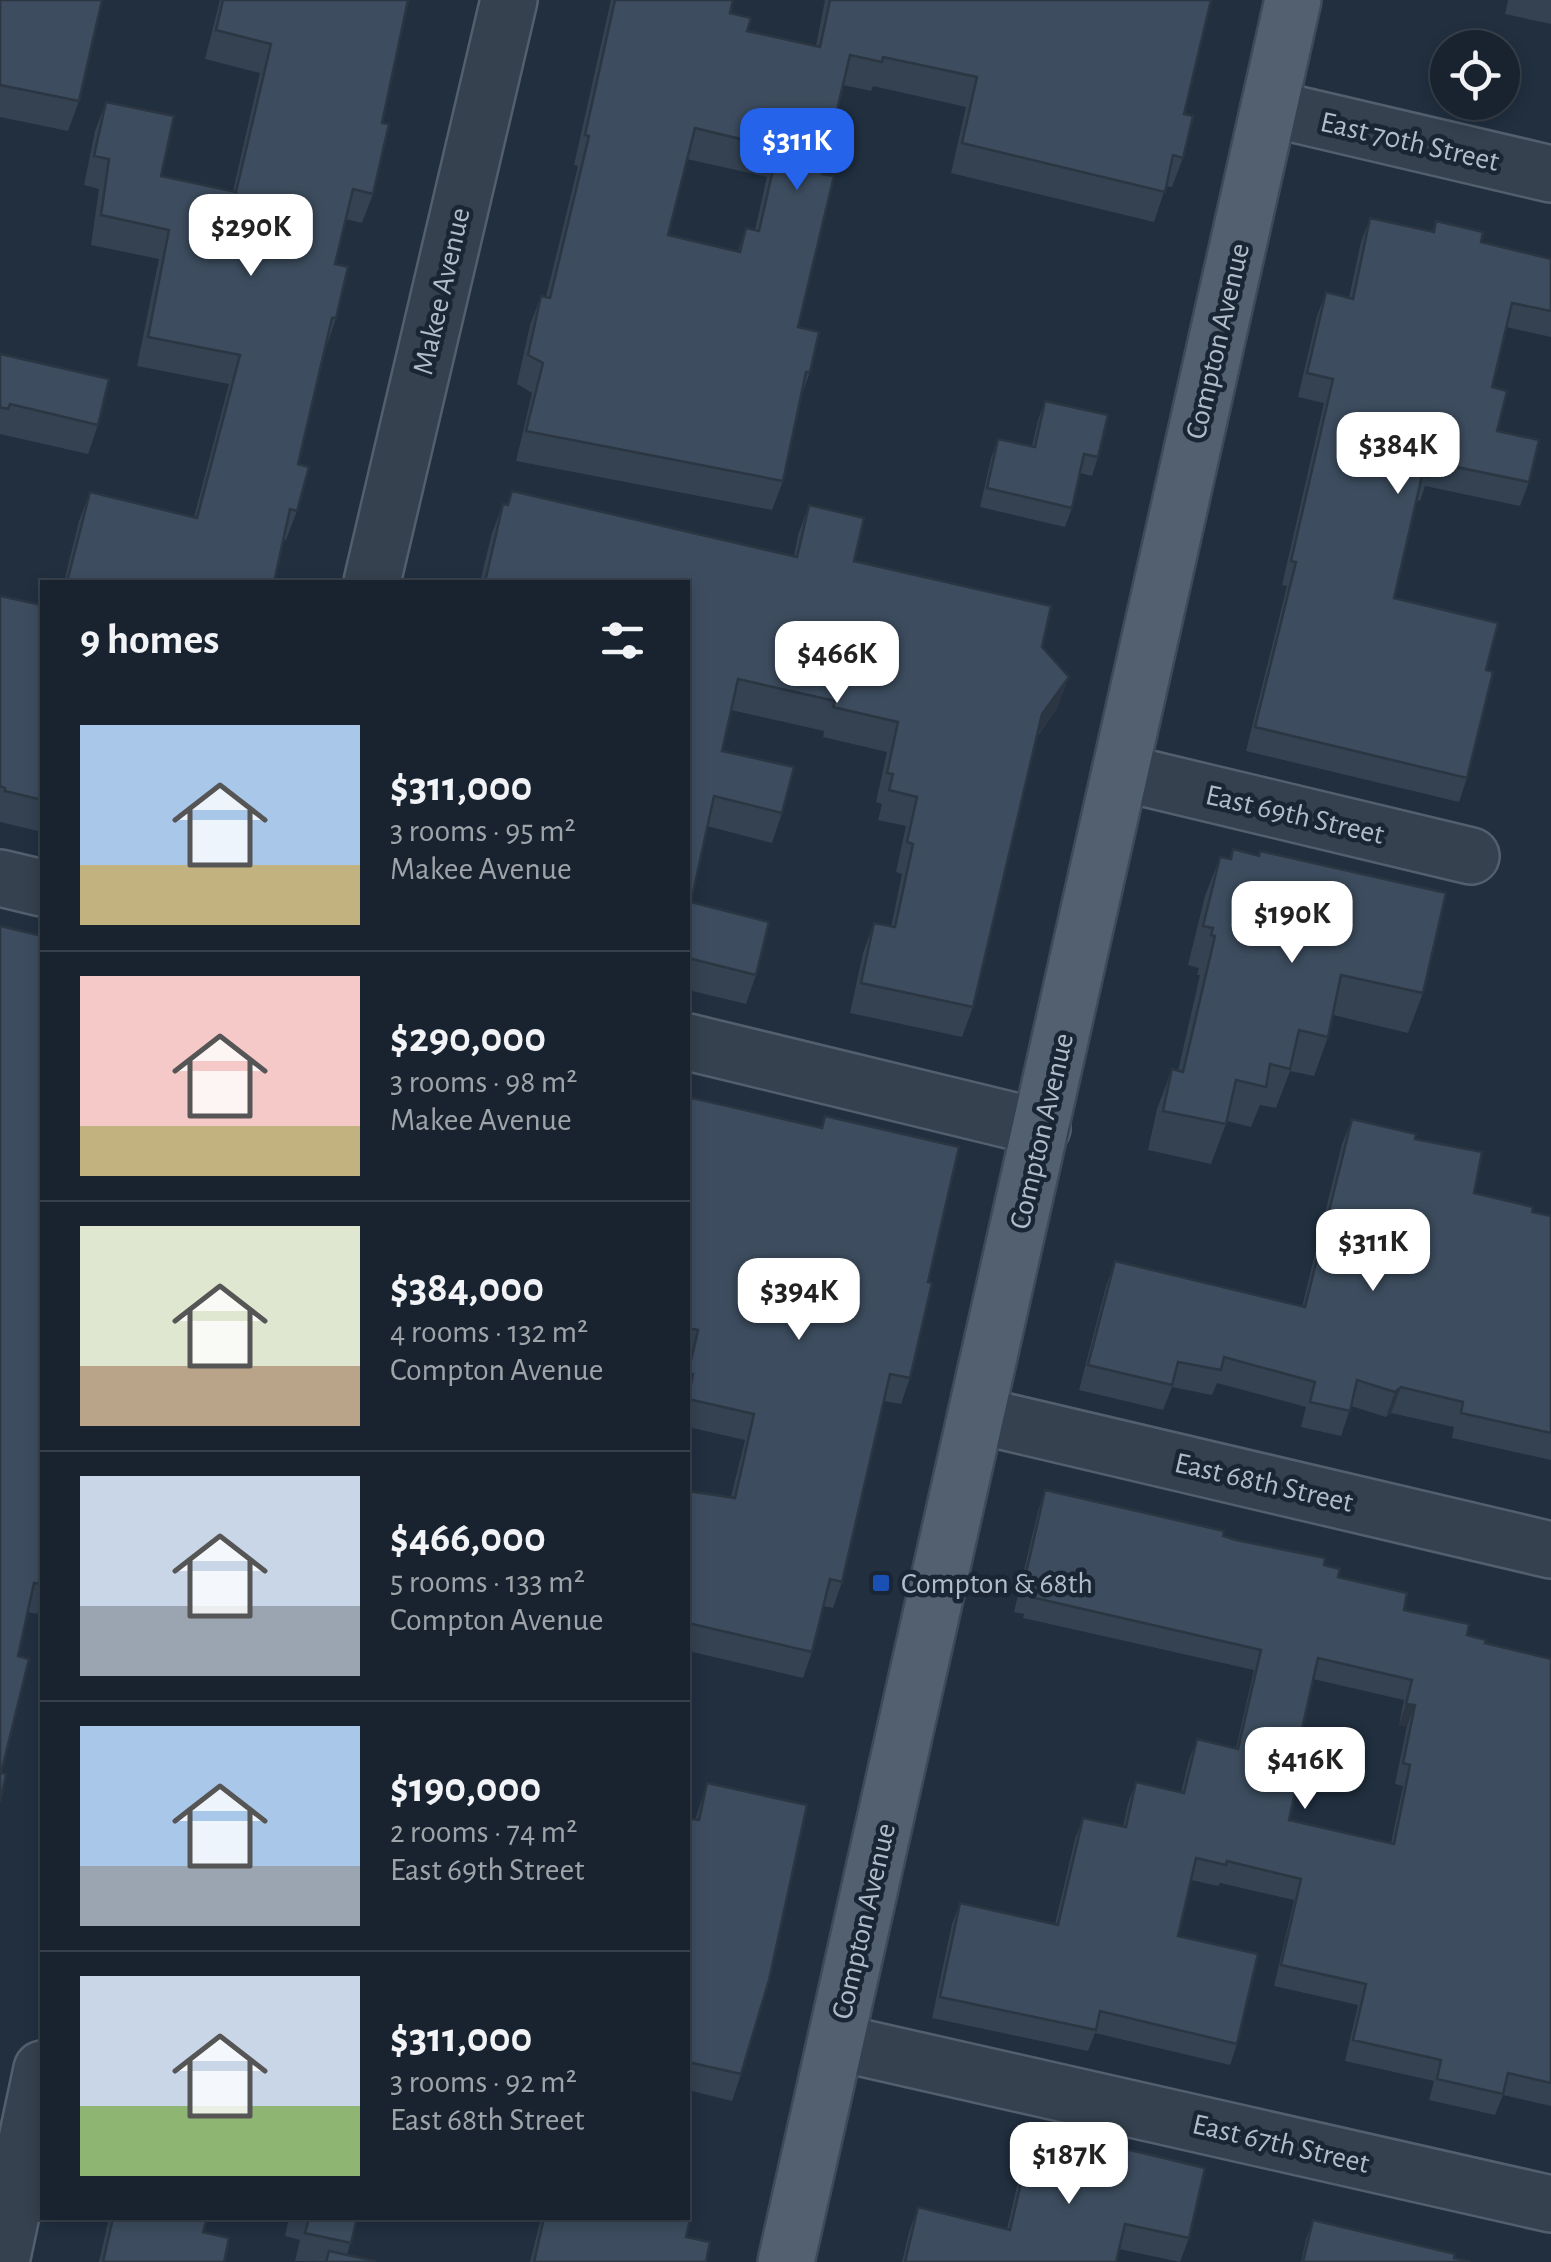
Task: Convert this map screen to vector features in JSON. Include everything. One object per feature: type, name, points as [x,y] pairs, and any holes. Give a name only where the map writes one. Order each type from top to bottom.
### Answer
[{"type":"main road","name":"Compton Avenue","points":[[786,2262],[1294,0]]},
{"type":"street","name":"Makee Avenue","points":[[372,580],[509,0]]},
{"type":"street","name":"East 70th Street","points":[[1269,108],[1551,174]]},
{"type":"street","name":"East 69th Street","points":[[1120,772],[1470,856]]},
{"type":"street","points":[[0,878],[40,888]]},
{"type":"street","points":[[690,1042],[1042,1128]]},
{"type":"street","name":"East 68th Street","points":[[977,1415],[1551,1550]]},
{"type":"street","name":"East 67th Street","points":[[836,2042],[1551,2204]]},
{"type":"street","points":[[0,2262],[40,2078]]},
{"type":"building","points":[[0,0],[102,0],[79,101],[0,85]]},
{"type":"building","points":[[223,0],[408,0],[382,123],[389,124],[373,194],[353,189],[335,264],[348,267],[298,464],[309,467],[297,511],[290,509],[274,580],[68,580],[90,492],[197,518],[240,355],[148,337],[169,230],[101,215],[109,159],[94,156],[106,102],[174,116],[161,176],[236,192],[271,44],[216,30]]},
{"type":"building","points":[[615,0],[733,0],[730,13],[751,18],[747,31],[820,47],[830,0],[1211,0],[1184,114],[1193,116],[1183,158],[1173,155],[1165,192],[962,143],[977,77],[883,57],[882,62],[850,55],[822,174],[834,176],[798,327],[819,332],[810,372],[806,372],[783,481],[526,431],[543,363],[528,355],[541,296],[550,298],[589,136],[585,135]],"holes":[[[695,128],[778,148],[759,231],[746,228],[740,252],[668,235]]]},
{"type":"building","points":[[1370,218],[1434,232],[1436,221],[1483,232],[1481,242],[1551,259],[1551,311],[1512,303],[1492,387],[1507,391],[1497,431],[1539,440],[1529,482],[1432,462],[1429,477],[1422,476],[1394,598],[1498,623],[1486,670],[1493,672],[1467,778],[1255,727],[1296,562],[1291,561],[1333,379],[1307,373],[1326,292],[1353,299]]},
{"type":"building","points":[[0,354],[109,379],[98,425],[10,404],[8,409],[0,407]]},
{"type":"building","points":[[1045,401],[1108,415],[1098,457],[1084,454],[1072,508],[987,488],[998,439],[1035,447]]},
{"type":"building","points":[[512,491],[797,557],[809,505],[864,518],[854,561],[1051,606],[1042,647],[1069,677],[1042,714],[973,1007],[861,983],[874,923],[895,927],[913,844],[907,842],[917,797],[889,790],[893,774],[887,773],[898,722],[833,707],[835,701],[738,679],[722,751],[794,767],[782,813],[714,796],[691,902],[769,922],[756,975],[690,958],[690,580],[485,580],[503,504],[508,505]]},
{"type":"building","points":[[0,596],[40,605],[40,800],[5,791],[0,786]]},
{"type":"building","points":[[1233,849],[1259,856],[1260,851],[1446,893],[1423,993],[1341,975],[1328,1037],[1299,1030],[1290,1069],[1270,1064],[1266,1087],[1236,1080],[1226,1124],[1163,1111],[1172,1069],[1183,1072],[1215,936],[1211,935],[1213,928],[1203,926],[1220,857],[1231,859]]},
{"type":"building","points":[[0,926],[40,936],[40,1584],[34,1583],[18,1656],[29,1659],[1,1773],[6,1774],[0,1802]]},
{"type":"building","points":[[690,1097],[822,1128],[825,1116],[959,1147],[910,1378],[890,1374],[842,1582],[830,1579],[812,1652],[690,1623],[690,1491],[735,1498],[754,1414],[690,1399],[690,1364],[698,1330],[690,1328]]},
{"type":"building","points":[[1352,1119],[1416,1134],[1415,1139],[1482,1152],[1474,1193],[1533,1207],[1532,1212],[1551,1216],[1551,1433],[1461,1413],[1463,1402],[1401,1387],[1395,1392],[1357,1380],[1350,1411],[1310,1402],[1315,1382],[1224,1357],[1221,1370],[1178,1362],[1172,1385],[1088,1365],[1115,1261],[1305,1307]]},
{"type":"building","points":[[1045,1490],[1224,1531],[1223,1536],[1236,1540],[1325,1558],[1324,1565],[1340,1569],[1338,1577],[1407,1593],[1404,1610],[1469,1624],[1467,1635],[1486,1640],[1485,1643],[1551,1659],[1551,2083],[1508,2073],[1503,2094],[1437,2079],[1441,2060],[1353,2040],[1366,1984],[1281,1965],[1301,1879],[1227,1861],[1226,1865],[1196,1858],[1178,1936],[1258,1954],[1237,2044],[1100,2011],[1096,2030],[940,1997],[960,1903],[1058,1925],[1083,1818],[1126,1827],[1136,1782],[1184,1793],[1197,1739],[1238,1749],[1261,1650],[1031,1597],[1032,1593],[1022,1591]],"holes":[[[1318,1658],[1412,1680],[1406,1704],[1415,1705],[1403,1763],[1410,1765],[1394,1844],[1289,1820],[1301,1765],[1294,1764]]]},
{"type":"building","points":[[707,1783],[807,1805],[769,1980],[741,2074],[690,2062],[690,1818],[699,1820]]},
{"type":"building","points":[[1034,2127],[1205,2168],[1189,2238],[1125,2224],[1116,2262],[905,2262],[918,2207],[1010,2230]]},
{"type":"building","points":[[113,2220],[206,2220],[203,2232],[229,2238],[224,2262],[103,2262]]},
{"type":"building","points":[[308,2220],[357,2220],[351,2243],[305,2233]]},
{"type":"building","points":[[544,2220],[690,2220],[686,2237],[710,2242],[706,2262],[534,2262]]},
{"type":"building","points":[[1313,2220],[1455,2254],[1454,2258],[1471,2262],[1303,2262]]},
{"type":"building","points":[[329,2251],[375,2261],[375,2262],[326,2262]]},
{"type":"place","name":"Compton & 68th","points":[[881,1583]]}]
